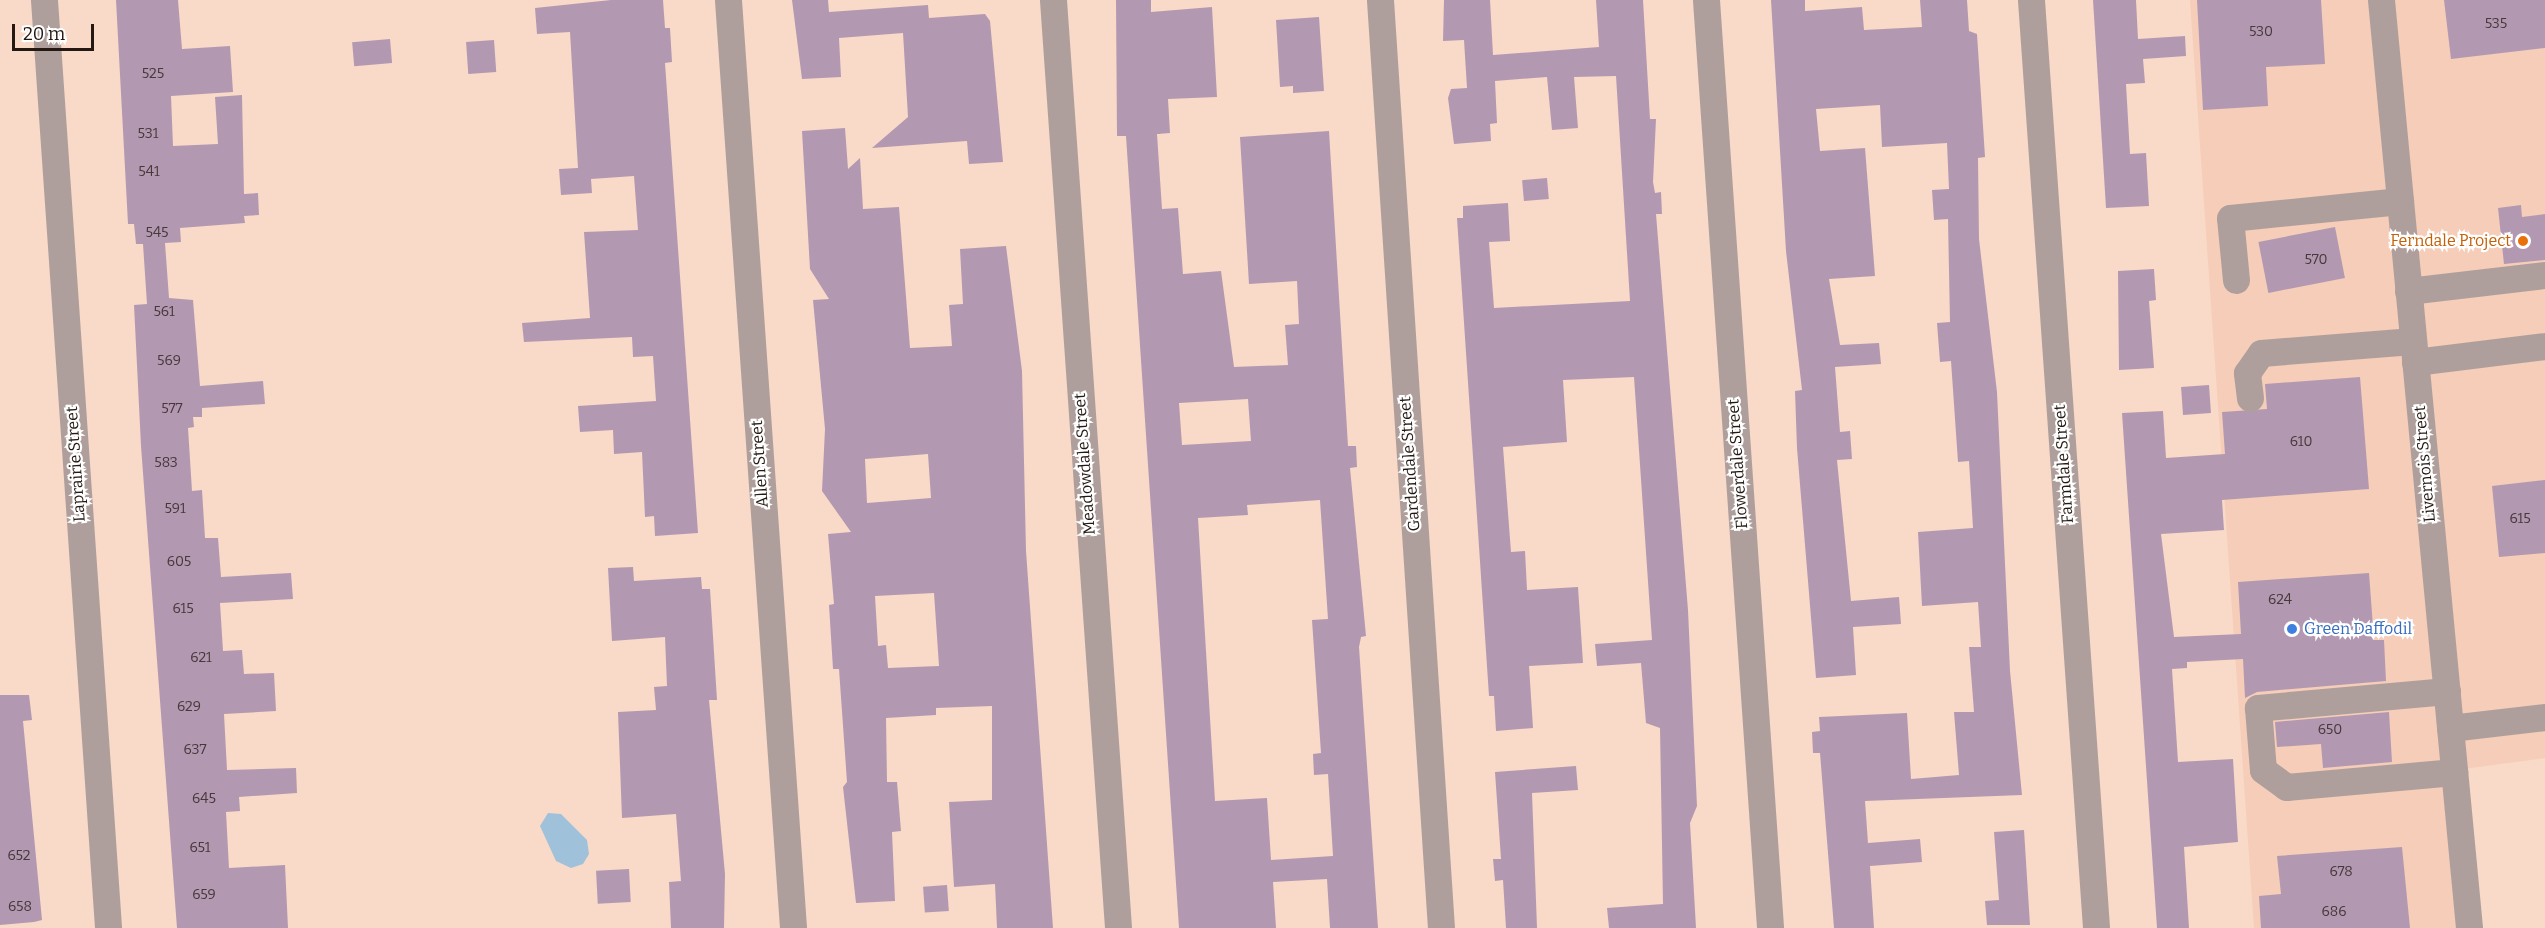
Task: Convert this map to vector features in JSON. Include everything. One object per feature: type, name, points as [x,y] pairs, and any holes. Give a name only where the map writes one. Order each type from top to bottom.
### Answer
[{"type":"street","name":"Laprairie Street","points":[[44,0],[108,928]]},
{"type":"street","name":"Allen Street","points":[[728,0],[792,928]]},
{"type":"street","name":"Meadowdale Street","points":[[1053,0],[1118,928]]},
{"type":"street","name":"Gardendale Street","points":[[1380,0],[1441,928]]},
{"type":"street","name":"Flowerdale Street","points":[[1706,0],[1770,928]]},
{"type":"street","name":"Farmdale Street","points":[[2031,0],[2096,928]]},
{"type":"street","name":"Livernois Street","points":[[2381,0],[2469,928]]},
{"type":"street","points":[[2236,280],[2230,218],[2400,201]]},
{"type":"street","points":[[2409,291],[2545,275]]},
{"type":"street","points":[[2250,398],[2247,373],[2261,353],[2414,352],[2545,346]]},
{"type":"street","points":[[2447,691],[2258,708],[2263,770],[2286,787],[2454,772]]},
{"type":"street","points":[[2450,728],[2545,717]]},
{"type":"shaded area","points":[[2190,0],[2545,0],[2545,758],[2456,770],[2468,928],[2254,928]]},
{"type":"water","points":[[548,813],[561,814],[587,840],[589,854],[583,864],[571,868],[556,861],[540,826]]},
{"type":"building","points":[[116,0],[178,0],[182,49],[230,46],[233,92],[171,96],[173,146],[218,144],[215,97],[242,95],[244,194],[258,193],[259,215],[244,216],[245,223],[180,228],[181,242],[165,243],[169,298],[193,300],[200,386],[263,381],[265,404],[202,408],[202,417],[193,417],[194,427],[188,428],[192,491],[202,490],[205,538],[218,538],[221,577],[291,573],[293,599],[220,603],[223,651],[242,650],[244,674],[274,673],[276,711],[224,714],[227,770],[296,768],[297,793],[239,797],[240,811],[226,812],[229,868],[285,865],[288,928],[177,928],[141,446],[134,305],[147,304],[143,244],[136,244],[134,224],[128,224]]},
{"type":"building","points":[[611,0],[663,0],[665,28],[670,28],[672,62],[665,63],[698,533],[655,536],[654,516],[645,517],[642,452],[614,454],[613,430],[580,432],[578,406],[656,401],[653,356],[633,357],[632,337],[524,342],[522,323],[590,318],[584,232],[638,230],[634,176],[591,179],[592,193],[561,195],[559,169],[578,168],[570,32],[537,34],[535,8]]},
{"type":"building","points":[[792,0],[828,0],[829,12],[928,5],[929,18],[985,14],[990,21],[1003,162],[969,164],[967,141],[872,148],[908,117],[903,33],[839,38],[841,77],[802,79]]},
{"type":"building","points":[[1116,0],[1151,0],[1151,12],[1212,7],[1217,97],[1168,99],[1170,133],[1157,134],[1162,209],[1178,208],[1183,274],[1221,271],[1234,367],[1288,365],[1285,325],[1299,324],[1297,281],[1249,284],[1240,137],[1329,131],[1348,446],[1356,446],[1357,467],[1350,468],[1366,636],[1361,637],[1359,647],[1378,928],[1330,928],[1327,879],[1273,882],[1276,928],[1179,928],[1126,136],[1117,136]],"holes":[[[1248,399],[1251,441],[1182,445],[1179,403]],[[1320,500],[1328,619],[1312,620],[1321,753],[1313,754],[1314,775],[1328,774],[1333,856],[1271,860],[1267,798],[1215,801],[1198,518],[1248,515],[1247,505]]]},
{"type":"building","points":[[1444,0],[1490,0],[1493,55],[1599,47],[1596,0],[1643,0],[1650,119],[1656,119],[1653,182],[1655,193],[1661,192],[1662,214],[1656,214],[1688,610],[1697,806],[1690,823],[1696,928],[1609,928],[1607,908],[1663,904],[1660,728],[1646,723],[1641,663],[1597,666],[1595,644],[1652,640],[1634,377],[1563,380],[1567,442],[1503,447],[1511,552],[1525,551],[1527,590],[1578,587],[1583,663],[1529,666],[1533,728],[1496,731],[1494,696],[1489,696],[1457,218],[1463,218],[1463,206],[1508,203],[1510,241],[1489,242],[1494,308],[1630,301],[1616,76],[1574,77],[1578,128],[1552,130],[1547,77],[1495,81],[1497,123],[1490,124],[1491,141],[1454,144],[1448,98],[1451,89],[1467,88],[1464,40],[1443,41]]},
{"type":"building","points":[[1771,0],[1805,0],[1805,11],[1862,7],[1864,30],[1922,27],[1920,0],[1967,0],[1969,31],[1977,34],[1985,157],[1978,158],[1979,239],[1997,392],[2010,671],[2022,795],[1865,801],[1868,843],[1920,839],[1922,862],[1870,866],[1874,928],[1834,928],[1820,753],[1813,753],[1812,732],[1820,731],[1819,717],[1907,713],[1911,779],[1959,775],[1954,712],[1974,712],[1969,647],[1981,647],[1978,602],[1922,606],[1918,532],[1973,528],[1969,461],[1958,462],[1951,361],[1940,362],[1937,323],[1950,322],[1948,219],[1934,220],[1932,190],[1949,189],[1947,143],[1882,147],[1880,105],[1816,109],[1820,151],[1865,148],[1875,276],[1829,279],[1840,345],[1879,343],[1881,364],[1835,367],[1840,432],[1850,431],[1852,459],[1837,460],[1851,601],[1899,597],[1901,624],[1853,627],[1856,675],[1816,678],[1797,448],[1795,391],[1802,390],[1786,251]]},
{"type":"building","points":[[2093,0],[2136,0],[2138,39],[2185,36],[2186,56],[2143,59],[2145,83],[2126,84],[2130,154],[2146,153],[2149,206],[2106,208]]},
{"type":"building","points":[[2197,0],[2321,0],[2325,64],[2266,67],[2268,106],[2203,110]]},
{"type":"building","points":[[2444,0],[2545,0],[2545,48],[2451,59]]},
{"type":"building","points":[[1319,17],[1324,91],[1293,93],[1293,86],[1280,87],[1276,20]]},
{"type":"building","points":[[390,39],[392,63],[354,66],[352,42]]},
{"type":"building","points":[[494,40],[496,72],[468,74],[466,42]]},
{"type":"building","points":[[845,128],[848,169],[860,158],[863,209],[899,207],[910,348],[952,346],[949,305],[963,304],[960,249],[1006,246],[1022,371],[1026,551],[1053,928],[997,928],[995,884],[954,887],[949,802],[992,800],[992,706],[936,708],[936,715],[886,718],[887,782],[897,782],[901,831],[892,832],[895,901],[856,903],[843,787],[847,782],[839,669],[833,669],[829,605],[834,604],[828,534],[851,532],[822,491],[825,429],[813,300],[829,299],[810,269],[802,131]],"holes":[[[928,454],[931,498],[867,503],[865,459]],[[934,593],[939,666],[888,668],[886,645],[878,646],[875,596]]]},
{"type":"building","points":[[1547,178],[1549,199],[1524,201],[1522,180]]},
{"type":"building","name":"Ferndale Project","points":[[2521,205],[2522,217],[2545,214],[2545,260],[2504,264],[2498,208]]},
{"type":"building","points":[[2335,227],[2345,278],[2268,293],[2258,242]]},
{"type":"building","points":[[2154,269],[2156,300],[2149,301],[2154,368],[2119,370],[2118,271]]},
{"type":"building","points":[[2360,377],[2369,489],[2222,500],[2224,530],[2161,534],[2174,637],[2241,634],[2238,582],[2369,573],[2374,640],[2384,640],[2386,681],[2257,692],[2245,698],[2243,659],[2187,662],[2187,668],[2172,669],[2178,762],[2233,759],[2238,842],[2184,847],[2189,928],[2157,928],[2122,413],[2163,411],[2166,458],[2225,454],[2222,412],[2267,409],[2265,384]]},
{"type":"building","points":[[2209,385],[2211,413],[2183,415],[2181,387]]},
{"type":"building","points":[[2545,480],[2545,553],[2499,557],[2492,486]]},
{"type":"building","points":[[633,567],[634,581],[701,577],[702,589],[710,589],[717,700],[709,700],[725,874],[724,928],[671,928],[669,882],[681,881],[676,814],[622,818],[618,712],[656,710],[654,687],[667,686],[665,637],[612,641],[608,568]]},
{"type":"building","points":[[0,695],[29,695],[32,720],[23,721],[42,920],[0,925]]},
{"type":"building","points":[[2389,712],[2392,762],[2323,768],[2321,744],[2277,747],[2275,722]]},
{"type":"building","points":[[1576,766],[1578,790],[1532,793],[1537,928],[1506,928],[1503,880],[1495,881],[1493,859],[1501,859],[1495,772]]},
{"type":"building","points":[[2024,830],[2030,925],[1987,925],[1985,901],[1999,900],[1994,832]]},
{"type":"building","points":[[2402,847],[2410,928],[2261,928],[2259,896],[2281,894],[2277,856]]},
{"type":"building","points":[[629,869],[631,902],[598,904],[596,871]]},
{"type":"building","points":[[947,885],[949,911],[925,913],[923,887]]},
{"type":"place","name":"Ferndale Project","points":[[2523,241]]},
{"type":"place","name":"Green Daffodil","points":[[2292,629]]}]
